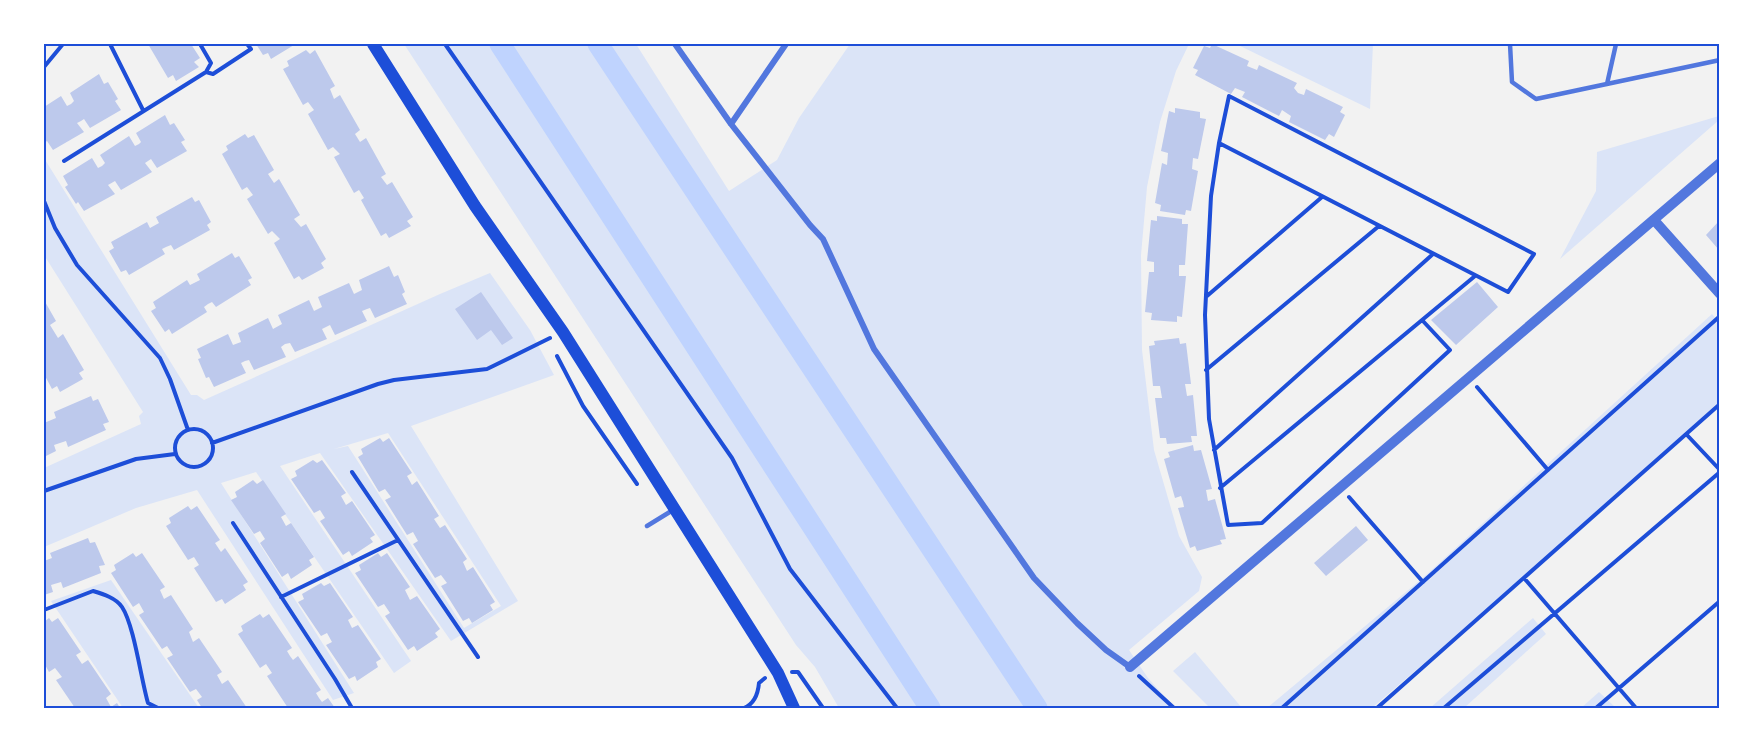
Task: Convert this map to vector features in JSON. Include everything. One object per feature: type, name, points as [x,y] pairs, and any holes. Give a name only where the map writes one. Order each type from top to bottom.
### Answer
[{"type":"main road","points":[[373,44],[475,206],[563,332],[778,673],[794,708]]},
{"type":"street","points":[[675,44],[731,124],[823,239],[874,349],[1034,578],[1106,650],[1130,667],[1719,163]]},
{"type":"street","points":[[731,124],[786,44]]},
{"type":"street","points":[[1654,220],[1718,289]]},
{"type":"lane","points":[[1510,44],[1512,82],[1536,99],[1719,60]]},
{"type":"lane","points":[[1607,84],[1616,44]]},
{"type":"lane","points":[[646,526],[675,509]]},
{"type":"path","points":[[44,67],[63,44]]},
{"type":"path","points":[[110,44],[143,110]]},
{"type":"path","points":[[64,161],[206,72],[211,63],[200,44]]},
{"type":"path","points":[[206,72],[213,74],[251,49],[248,44]]},
{"type":"path","points":[[445,44],[732,458],[790,569],[897,708]]},
{"type":"path","points":[[1219,143],[1508,292],[1534,254],[1229,96],[1219,143],[1211,196],[1206,296],[1206,370],[1209,419],[1228,525],[1262,523],[1450,350],[1422,320]]},
{"type":"path","points":[[1206,296],[1322,197]]},
{"type":"path","points":[[44,201],[55,228],[77,265],[160,358],[188,430]]},
{"type":"path","points":[[1206,370],[1379,226]]},
{"type":"path","points":[[1214,450],[1433,254]]},
{"type":"path","points":[[1220,488],[1475,276]]},
{"type":"path","points":[[1282,708],[1719,316]]},
{"type":"path","points":[[213,443],[378,384],[487,369],[563,332]]},
{"type":"path","points":[[548,339],[583,406],[640,488]]},
{"type":"path","points":[[1469,377],[1548,470]]},
{"type":"path","points":[[1377,708],[1687,435],[1719,404]]},
{"type":"path","points":[[188,430],[200,430],[206,433],[213,443],[212,455],[204,465],[199,467],[187,466],[175,454],[178,437],[188,430]]},
{"type":"path","points":[[1444,708],[1719,471],[1687,435]]},
{"type":"path","points":[[44,491],[136,459],[175,454]]},
{"type":"path","points":[[352,472],[478,657]]},
{"type":"path","points":[[1341,487],[1423,582]]},
{"type":"path","points":[[233,523],[352,708]]},
{"type":"path","points":[[281,597],[398,540]]},
{"type":"path","points":[[1524,578],[1636,708]]},
{"type":"path","points":[[44,610],[93,591],[108,596],[122,606],[148,703],[158,708]]},
{"type":"path","points":[[1596,708],[1719,601]]},
{"type":"path","points":[[1130,667],[1171,708]]},
{"type":"path","points":[[744,708],[750,706],[758,693],[759,683],[767,676],[798,672],[823,708]]},
{"type":"shaded area","points":[[404,44],[636,44],[729,191],[777,160],[799,118],[850,44],[1189,44],[1176,71],[1160,122],[1147,187],[1141,255],[1142,350],[1154,450],[1179,536],[1202,577],[1199,591],[1129,650],[1148,678],[1175,708],[839,708],[815,667],[796,645]]},
{"type":"shaded area","points":[[1236,44],[1373,44],[1370,109]]},
{"type":"shaded area","points":[[1719,116],[1719,120],[1560,259],[1596,191],[1597,152]]},
{"type":"shaded area","points":[[44,158],[191,395],[197,395],[204,400],[490,273],[530,330],[554,375],[411,426],[518,601],[451,641],[320,453],[280,466],[411,661],[394,673],[256,472],[221,483],[354,693],[333,700],[197,490],[136,508],[44,547],[44,468],[141,424],[139,416],[143,412],[44,255]],"holes":[[[388,433],[501,606],[464,628],[348,446],[334,449]]]},
{"type":"shaded area","points":[[1712,314],[1719,322],[1719,402],[1523,578],[1372,708],[1267,708],[1425,576]]},
{"type":"shaded area","points":[[111,580],[199,708],[123,708],[51,601]]},
{"type":"shaded area","points":[[1533,618],[1546,634],[1464,708],[1430,708]]},
{"type":"shaded area","points":[[1195,652],[1242,708],[1210,708],[1173,671]]},
{"type":"shaded area","points":[[1599,692],[1615,707],[1581,708]]},
{"type":"building","points":[[148,44],[191,44],[200,58],[194,62],[199,67],[176,81],[173,75],[168,78]]},
{"type":"building","points":[[256,44],[294,45],[271,59],[268,53],[263,55]]},
{"type":"building","points":[[1212,44],[1249,61],[1247,66],[1257,70],[1259,65],[1297,83],[1294,88],[1298,93],[1304,95],[1306,89],[1343,107],[1340,112],[1345,115],[1334,137],[1329,134],[1325,140],[1289,122],[1291,116],[1282,110],[1279,116],[1242,97],[1245,92],[1235,88],[1231,94],[1195,75],[1198,70],[1193,68],[1204,46],[1210,48]]},
{"type":"building","points":[[306,50],[310,54],[315,50],[335,86],[330,89],[334,99],[340,95],[360,130],[355,134],[360,142],[366,138],[386,174],[381,177],[387,185],[392,182],[413,217],[407,221],[411,226],[389,238],[386,233],[381,236],[361,200],[364,198],[359,190],[354,193],[334,157],[340,154],[333,147],[328,150],[308,114],[314,110],[308,102],[303,105],[283,69],[289,66],[287,61]]},
{"type":"building","points":[[99,74],[104,84],[108,82],[118,99],[115,101],[121,110],[90,128],[84,119],[77,123],[84,132],[53,150],[47,141],[44,143],[44,107],[61,96],[67,106],[71,104],[74,101],[70,93]]},
{"type":"building","points":[[1175,108],[1200,112],[1200,118],[1206,119],[1198,159],[1193,158],[1192,169],[1198,171],[1191,211],[1186,210],[1185,215],[1160,211],[1161,205],[1155,203],[1162,163],[1167,165],[1168,153],[1161,151],[1169,111],[1175,113]]},
{"type":"building","points":[[165,115],[170,125],[174,123],[185,140],[181,142],[187,151],[157,168],[151,159],[145,163],[152,172],[121,190],[115,181],[108,185],[115,194],[84,211],[78,202],[76,204],[65,187],[68,185],[63,176],[92,158],[98,168],[102,166],[105,163],[100,155],[129,136],[135,146],[139,144],[141,142],[136,133]]},
{"type":"building","points":[[245,134],[248,138],[254,135],[274,170],[268,174],[274,183],[279,179],[300,215],[294,219],[301,227],[306,224],[326,259],[321,263],[324,268],[302,280],[299,276],[294,279],[274,243],[280,239],[272,231],[268,234],[247,199],[253,195],[247,187],[242,190],[222,154],[228,150],[226,146]]},
{"type":"building","points":[[192,197],[195,202],[199,200],[211,222],[207,225],[210,230],[174,250],[171,245],[162,249],[165,254],[129,275],[126,270],[121,272],[109,251],[114,248],[111,242],[147,222],[150,228],[159,223],[156,217]]},
{"type":"building","points":[[1157,216],[1182,219],[1182,224],[1188,224],[1185,265],[1179,265],[1179,276],[1186,276],[1182,317],[1177,316],[1177,322],[1151,320],[1152,313],[1145,312],[1149,272],[1154,272],[1154,262],[1147,261],[1151,220],[1157,221]]},
{"type":"building","points":[[1719,221],[1719,250],[1706,235]]},
{"type":"building","points":[[232,253],[235,258],[239,256],[252,278],[248,280],[251,285],[216,307],[212,302],[208,304],[204,307],[207,312],[172,334],[169,329],[165,332],[151,311],[156,308],[153,302],[187,280],[190,285],[200,280],[197,274]]},
{"type":"building","points":[[389,266],[394,277],[398,275],[405,292],[402,294],[407,304],[375,318],[370,308],[362,311],[367,321],[335,335],[330,325],[322,329],[327,339],[295,352],[290,343],[285,344],[281,347],[286,357],[254,370],[249,360],[245,361],[241,363],[246,373],[214,387],[209,377],[206,378],[198,359],[201,358],[197,349],[228,334],[233,345],[241,342],[238,333],[268,318],[273,329],[282,324],[278,315],[309,300],[314,311],[322,307],[318,297],[349,283],[354,294],[362,290],[359,280]]},
{"type":"building","points":[[1477,282],[1498,307],[1456,345],[1431,320]]},
{"type":"building","points":[[481,292],[513,338],[502,345],[491,330],[477,340],[455,309]]},
{"type":"building","points":[[44,300],[56,321],[50,325],[58,338],[63,334],[84,370],[79,373],[83,379],[60,392],[57,386],[52,389],[44,374]]},
{"type":"building","points":[[1179,338],[1180,344],[1186,343],[1191,384],[1185,384],[1187,396],[1193,395],[1197,436],[1191,436],[1192,442],[1167,444],[1166,438],[1160,438],[1155,398],[1162,398],[1160,386],[1153,386],[1149,346],[1155,345],[1154,341]]},
{"type":"building","points":[[91,396],[93,401],[98,399],[109,422],[103,424],[106,430],[68,447],[66,441],[54,445],[56,451],[44,457],[44,423],[56,418],[54,412]]},
{"type":"building","points":[[380,438],[383,442],[389,438],[412,473],[407,476],[412,485],[417,481],[439,516],[434,519],[440,528],[445,525],[467,559],[463,562],[467,571],[473,567],[495,602],[490,605],[493,610],[472,623],[469,618],[463,621],[441,586],[447,583],[441,575],[435,578],[413,544],[418,541],[413,532],[407,535],[385,500],[391,497],[385,489],[379,492],[358,457],[363,454],[361,449]]},
{"type":"building","points":[[1193,445],[1194,451],[1201,450],[1212,489],[1206,490],[1208,501],[1215,499],[1226,539],[1220,540],[1222,544],[1197,551],[1195,546],[1190,548],[1178,508],[1184,507],[1183,502],[1181,496],[1175,498],[1164,459],[1170,457],[1168,452]]},
{"type":"building","points":[[313,460],[317,463],[322,460],[346,493],[341,496],[346,505],[352,501],[375,535],[370,538],[373,542],[352,556],[349,551],[343,555],[320,521],[325,518],[320,510],[314,513],[291,479],[297,476],[295,471]]},
{"type":"building","points":[[253,480],[257,484],[263,480],[286,514],[281,517],[286,526],[291,523],[314,557],[309,560],[312,565],[291,579],[288,573],[282,577],[260,543],[265,539],[260,531],[254,534],[231,500],[237,497],[235,492]]},
{"type":"building","points":[[188,506],[191,510],[197,506],[220,540],[215,543],[221,552],[225,548],[248,582],[243,585],[246,590],[225,604],[222,599],[216,602],[194,568],[199,565],[194,557],[188,560],[166,526],[171,523],[169,518]]},
{"type":"building","points":[[1356,526],[1368,540],[1326,576],[1314,563]]},
{"type":"building","points":[[88,538],[90,543],[95,542],[105,565],[99,566],[101,573],[63,588],[61,582],[51,585],[53,592],[44,595],[44,561],[52,558],[50,553]]},
{"type":"building","points":[[133,553],[136,557],[142,553],[165,587],[160,590],[164,599],[171,595],[193,629],[189,632],[193,642],[199,638],[222,672],[217,675],[222,684],[228,680],[247,708],[202,708],[197,700],[202,697],[196,689],[190,692],[167,658],[173,655],[167,646],[162,649],[139,615],[144,612],[139,603],[133,607],[111,573],[116,570],[114,565]]},
{"type":"building","points":[[378,553],[381,557],[387,553],[410,587],[405,590],[410,600],[417,596],[440,629],[435,633],[438,637],[417,651],[414,646],[408,650],[385,616],[390,613],[384,604],[378,607],[355,573],[361,570],[359,565]]},
{"type":"building","points":[[321,583],[324,586],[330,583],[353,617],[348,620],[352,628],[358,625],[381,659],[376,662],[378,667],[357,681],[355,676],[349,679],[326,645],[332,642],[327,633],[321,636],[298,602],[304,599],[302,594]]},
{"type":"building","points":[[260,614],[263,618],[269,614],[292,648],[287,651],[290,656],[293,660],[298,656],[321,690],[316,693],[319,698],[322,702],[328,698],[335,708],[288,708],[267,676],[272,673],[266,664],[260,668],[238,634],[243,631],[241,626]]},
{"type":"building","points":[[49,618],[52,622],[58,618],[81,652],[76,655],[82,664],[88,660],[111,694],[106,698],[111,707],[117,703],[120,708],[75,708],[56,680],[62,677],[55,668],[49,672],[44,663],[44,622]]},
{"type":"waterway","points":[[500,44],[930,708]]},
{"type":"waterway","points":[[598,44],[1037,708]]}]
